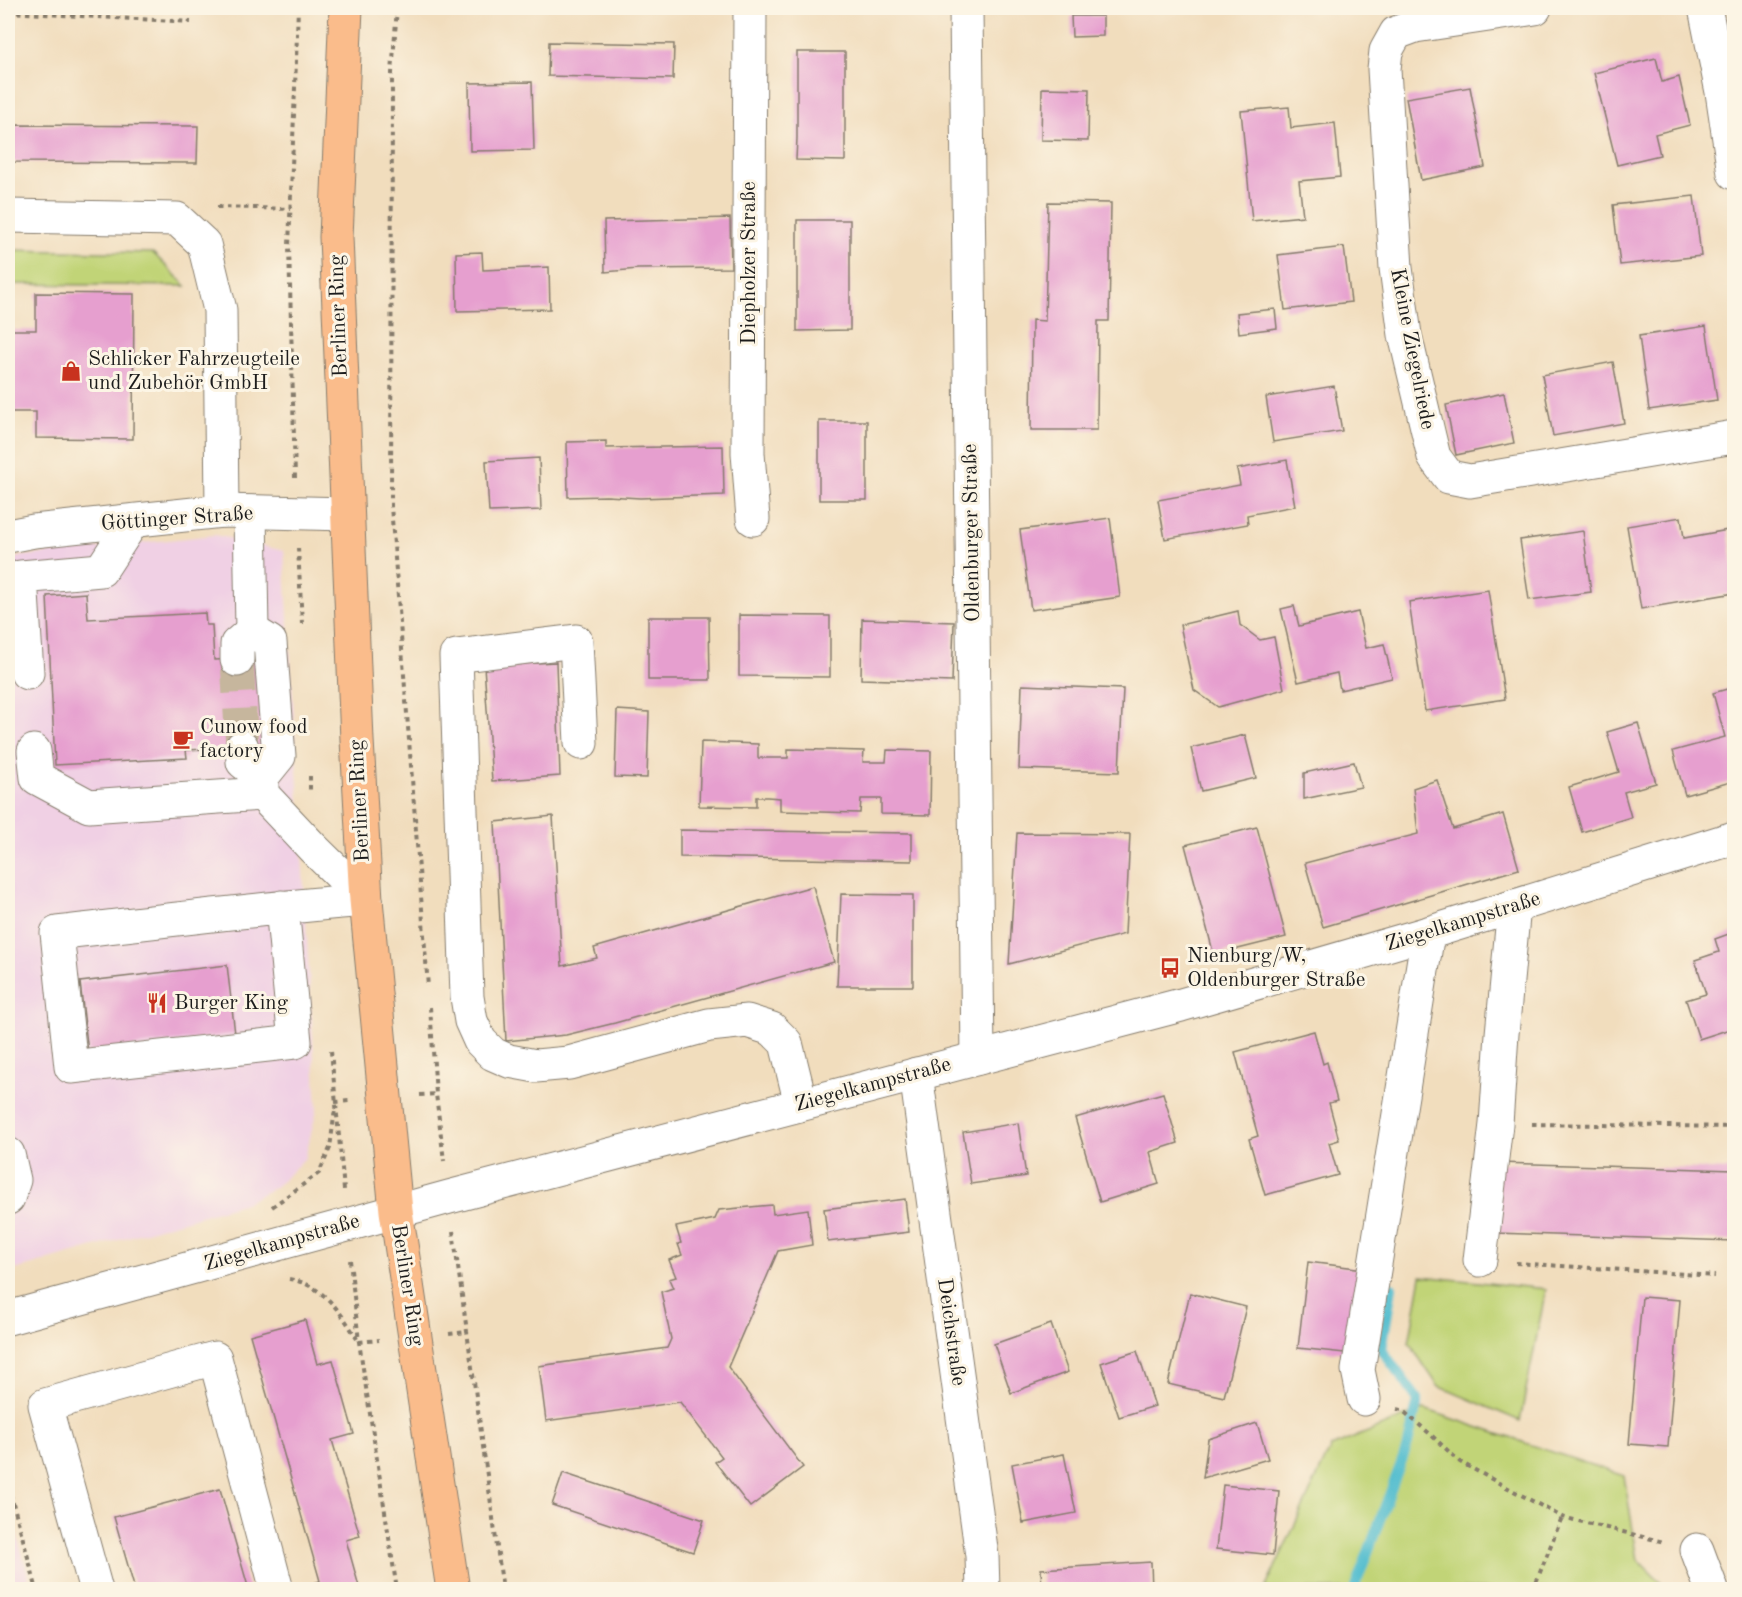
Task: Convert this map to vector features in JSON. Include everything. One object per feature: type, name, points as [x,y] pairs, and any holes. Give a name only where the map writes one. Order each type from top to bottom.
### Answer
[{"type":"main road","name":"Berliner Ring","points":[[346,8],[336,237],[356,728],[366,900],[396,1212],[453,1590]]},
{"type":"street","name":"Diepholzer Straße","points":[[750,8],[748,453],[753,519]]},
{"type":"street","name":"Oldenburger Straße","points":[[966,8],[978,1058]]},
{"type":"street","name":"Kleine Ziegelriede","points":[[1535,8],[1415,26],[1396,33],[1386,51],[1384,69],[1396,268],[1405,335],[1434,458],[1449,477],[1470,481],[1734,437]]},
{"type":"street","points":[[1705,8],[1728,88],[1734,173]]},
{"type":"street","points":[[8,216],[177,219],[204,244],[220,310],[236,511],[252,631]]},
{"type":"street","name":"Göttinger Straße","points":[[8,536],[133,520],[236,511],[347,514]]},
{"type":"street","points":[[27,673],[21,577],[101,570],[133,520]]},
{"type":"street","points":[[237,660],[237,644],[252,631]]},
{"type":"street","points":[[252,631],[270,642],[279,756],[262,785]]},
{"type":"street","points":[[581,743],[576,640],[456,656],[467,997],[471,1021],[480,1041],[493,1053],[509,1061],[536,1066],[569,1063],[709,1025],[747,1021],[772,1029],[786,1043],[801,1104]]},
{"type":"street","points":[[242,747],[243,762],[313,848],[366,900]]},
{"type":"street","points":[[34,751],[37,778],[89,806],[262,785]]},
{"type":"street","name":"Ziegelkampstraße","points":[[8,1318],[396,1212],[1181,1005],[1428,933],[1734,838]]},
{"type":"street","points":[[282,907],[295,1042],[71,1068],[57,933],[282,907],[366,900]]},
{"type":"street","points":[[1480,1260],[1496,1124],[1514,906]]},
{"type":"street","points":[[1364,1399],[1358,1370],[1428,933]]},
{"type":"street","name":"Deichstraße","points":[[916,1074],[982,1556],[983,1590]]},
{"type":"street","points":[[8,1154],[14,1180],[8,1198]]},
{"type":"street","points":[[96,1590],[45,1405],[215,1358],[277,1590]]},
{"type":"street","points":[[1697,1550],[1712,1590]]},
{"type":"path","points":[[298,8],[289,246],[296,513],[302,626]]},
{"type":"path","points":[[397,8],[392,73],[392,506],[428,988]]},
{"type":"path","points":[[8,12],[191,22]]},
{"type":"path","points":[[177,219],[209,206],[290,209]]},
{"type":"path","points":[[309,766],[313,848]]},
{"type":"path","points":[[429,999],[436,1094]]},
{"type":"path","points":[[272,1207],[319,1173],[330,1148],[335,1102],[330,1044]]},
{"type":"path","points":[[1496,1124],[1734,1126]]},
{"type":"path","points":[[1480,1260],[1715,1276]]},
{"type":"path","points":[[279,1278],[302,1281],[320,1291],[343,1315],[359,1342],[397,1590]]},
{"type":"path","points":[[466,1332],[502,1590]]},
{"type":"path","points":[[1402,1410],[1460,1462],[1562,1517],[1697,1550]]},
{"type":"path","points":[[8,1485],[37,1590]]},
{"type":"path","points":[[1533,1590],[1562,1517]]},
{"type":"shaded area","points":[[215,535],[284,551],[317,1109],[305,1158],[277,1186],[245,1203],[8,1272],[8,560],[23,556]]},
{"type":"shaded area","points":[[8,1503],[32,1589],[8,1589]]},
{"type":"green space","points":[[8,250],[153,253],[186,286],[8,284]]},
{"type":"green space","points":[[1421,1276],[1546,1289],[1520,1421],[1438,1386],[1409,1343]]},
{"type":"green space","points":[[1424,1409],[1624,1476],[1638,1560],[1667,1589],[1265,1589],[1331,1447]]},
{"type":"building","points":[[1037,8],[1076,8],[1076,9],[1037,12]]},
{"type":"building","points":[[1071,16],[1103,16],[1103,36],[1072,37]]},
{"type":"building","points":[[549,42],[674,44],[673,79],[548,76]]},
{"type":"building","points":[[797,52],[845,52],[845,161],[796,160]]},
{"type":"building","points":[[1656,58],[1662,82],[1679,77],[1690,125],[1655,134],[1660,155],[1617,165],[1594,73]]},
{"type":"building","points":[[532,82],[534,150],[470,151],[469,83]]},
{"type":"building","points":[[1470,87],[1485,167],[1421,180],[1406,98]]},
{"type":"building","points":[[1042,88],[1089,89],[1088,141],[1041,140]]},
{"type":"building","points":[[1289,107],[1291,128],[1335,123],[1340,177],[1299,181],[1303,216],[1252,221],[1241,111]]},
{"type":"building","points":[[8,125],[198,126],[197,163],[8,162]]},
{"type":"building","points":[[1694,196],[1701,256],[1620,265],[1613,205]]},
{"type":"building","points":[[1048,202],[1111,203],[1109,321],[1098,321],[1097,430],[1031,430],[1032,320],[1045,321]]},
{"type":"building","points":[[730,218],[731,268],[638,269],[605,272],[604,221]]},
{"type":"building","points":[[797,220],[850,220],[850,330],[797,331]]},
{"type":"building","points":[[1344,247],[1351,302],[1285,310],[1278,255]]},
{"type":"building","points":[[482,252],[483,270],[549,267],[550,309],[457,311],[456,253]]},
{"type":"building","name":"Schlicker Fahrzeugteile und Zubehör GmbH","points":[[36,293],[134,294],[133,439],[36,438],[36,412],[8,412],[8,330],[36,330]]},
{"type":"building","points":[[1275,309],[1277,328],[1239,333],[1237,313]]},
{"type":"building","points":[[1706,326],[1717,400],[1649,410],[1639,336]]},
{"type":"building","points":[[1613,362],[1624,423],[1553,436],[1542,375]]},
{"type":"building","points":[[1334,386],[1342,431],[1273,442],[1266,397]]},
{"type":"building","points":[[1504,393],[1514,443],[1456,455],[1446,405]]},
{"type":"building","points":[[819,421],[867,421],[867,500],[819,500]]},
{"type":"building","points":[[606,441],[606,448],[723,446],[724,495],[640,498],[568,497],[567,442]]},
{"type":"building","points":[[539,458],[541,510],[489,512],[486,461]]},
{"type":"building","points":[[1287,460],[1295,506],[1247,515],[1248,524],[1165,539],[1158,500],[1240,485],[1237,469]]},
{"type":"building","points":[[1681,517],[1684,538],[1728,530],[1734,572],[1734,593],[1641,609],[1627,526]]},
{"type":"building","points":[[1110,518],[1120,597],[1031,610],[1020,530]]},
{"type":"building","points":[[1583,531],[1591,592],[1529,600],[1520,540]]},
{"type":"building","points":[[1488,590],[1505,699],[1425,711],[1409,602]]},
{"type":"building","points":[[86,593],[88,619],[205,613],[206,625],[212,625],[214,660],[266,658],[271,746],[186,750],[187,758],[55,765],[47,596]]},
{"type":"building","points":[[1294,606],[1299,626],[1358,612],[1366,648],[1384,644],[1392,678],[1340,690],[1337,673],[1298,682],[1281,609]]},
{"type":"building","points":[[1238,611],[1240,625],[1260,640],[1274,637],[1284,689],[1218,707],[1194,690],[1180,625]]},
{"type":"building","points":[[739,615],[830,616],[830,677],[739,676]]},
{"type":"building","points":[[648,617],[709,617],[710,680],[648,680]]},
{"type":"building","points":[[862,619],[954,622],[952,682],[861,679]]},
{"type":"building","points":[[556,662],[560,776],[492,781],[484,666]]},
{"type":"building","points":[[1022,685],[1123,689],[1119,772],[1019,769]]},
{"type":"building","points":[[1734,687],[1734,781],[1685,795],[1673,751],[1725,737],[1713,693]]},
{"type":"building","points":[[617,710],[649,712],[647,778],[615,777]]},
{"type":"building","points":[[1638,723],[1656,783],[1624,792],[1631,817],[1582,832],[1569,787],[1619,772],[1607,732]]},
{"type":"building","points":[[1245,735],[1256,778],[1201,791],[1191,748]]},
{"type":"building","points":[[701,742],[758,744],[758,758],[788,758],[788,749],[864,751],[863,762],[886,762],[887,750],[931,751],[930,815],[881,814],[881,799],[861,799],[860,813],[780,811],[780,798],[767,797],[756,797],[756,807],[699,806]]},
{"type":"building","points":[[1354,762],[1361,787],[1304,799],[1304,773]]},
{"type":"building","points":[[1437,780],[1453,829],[1503,814],[1519,869],[1323,927],[1305,863],[1418,834],[1413,788]]},
{"type":"building","points":[[553,816],[562,966],[597,958],[594,948],[813,886],[834,962],[566,1035],[506,1041],[495,822]]},
{"type":"building","points":[[1257,827],[1286,937],[1214,955],[1185,845]]},
{"type":"building","points":[[680,830],[912,833],[912,861],[680,857]]},
{"type":"building","points":[[1017,833],[1130,834],[1125,934],[1009,964]]},
{"type":"building","points":[[841,894],[913,895],[913,986],[837,986]]},
{"type":"building","points":[[1734,932],[1734,1041],[1730,1029],[1699,1039],[1686,1000],[1706,994],[1695,960],[1719,952],[1715,939]]},
{"type":"building","name":"Burger King","points":[[227,965],[235,1034],[88,1052],[80,982]]},
{"type":"building","points":[[1314,1031],[1323,1064],[1327,1062],[1337,1101],[1329,1103],[1339,1140],[1329,1143],[1338,1175],[1265,1195],[1249,1139],[1258,1136],[1235,1052]]},
{"type":"building","points":[[1163,1093],[1178,1143],[1150,1152],[1159,1184],[1100,1202],[1075,1118]]},
{"type":"building","points":[[1018,1123],[1026,1176],[971,1184],[963,1132]]},
{"type":"building","points":[[1498,1163],[1734,1170],[1734,1241],[1496,1233]]},
{"type":"building","points":[[905,1199],[909,1232],[828,1242],[824,1209]]},
{"type":"building","points":[[772,1205],[773,1214],[808,1209],[812,1245],[778,1251],[728,1367],[803,1467],[750,1507],[715,1462],[722,1457],[680,1402],[546,1421],[539,1366],[667,1348],[671,1339],[661,1292],[673,1288],[669,1279],[676,1277],[669,1260],[682,1255],[676,1227],[715,1219],[719,1210]]},
{"type":"building","points":[[1308,1262],[1364,1269],[1354,1354],[1298,1348]]},
{"type":"building","points":[[1190,1293],[1246,1307],[1224,1397],[1168,1384]]},
{"type":"building","points":[[1642,1297],[1680,1300],[1668,1447],[1629,1444]]},
{"type":"building","points":[[305,1320],[317,1364],[333,1360],[354,1434],[332,1440],[360,1536],[346,1540],[360,1590],[305,1590],[304,1586],[320,1581],[250,1335]]},
{"type":"building","points":[[1051,1324],[1068,1372],[1011,1393],[994,1344]]},
{"type":"building","points":[[1137,1351],[1155,1406],[1119,1417],[1101,1363]]},
{"type":"building","points":[[1257,1423],[1268,1459],[1203,1478],[1208,1439]]},
{"type":"building","points":[[1064,1454],[1076,1513],[1023,1523],[1012,1464]]},
{"type":"building","points":[[563,1473],[704,1520],[693,1552],[552,1505]]},
{"type":"building","points":[[1223,1485],[1279,1491],[1273,1555],[1216,1549]]},
{"type":"building","points":[[220,1489],[249,1590],[135,1590],[114,1517]]},
{"type":"building","points":[[1151,1562],[1152,1590],[1042,1590],[1041,1569]]},
{"type":"waterway","points":[[1354,1590],[1408,1444],[1418,1400],[1382,1350],[1392,1287]]},
{"type":"tunnel","points":[[237,660],[242,747]]},
{"type":"place","name":"Schlicker Fahrzeugteile und Zubehör GmbH","points":[[71,371]]},
{"type":"place","name":"Cunow food factory","points":[[183,739]]},
{"type":"place","name":"Nienburg/W, Oldenburger Straße","points":[[1170,968]]},
{"type":"place","name":"Burger King","points":[[157,1003]]}]
